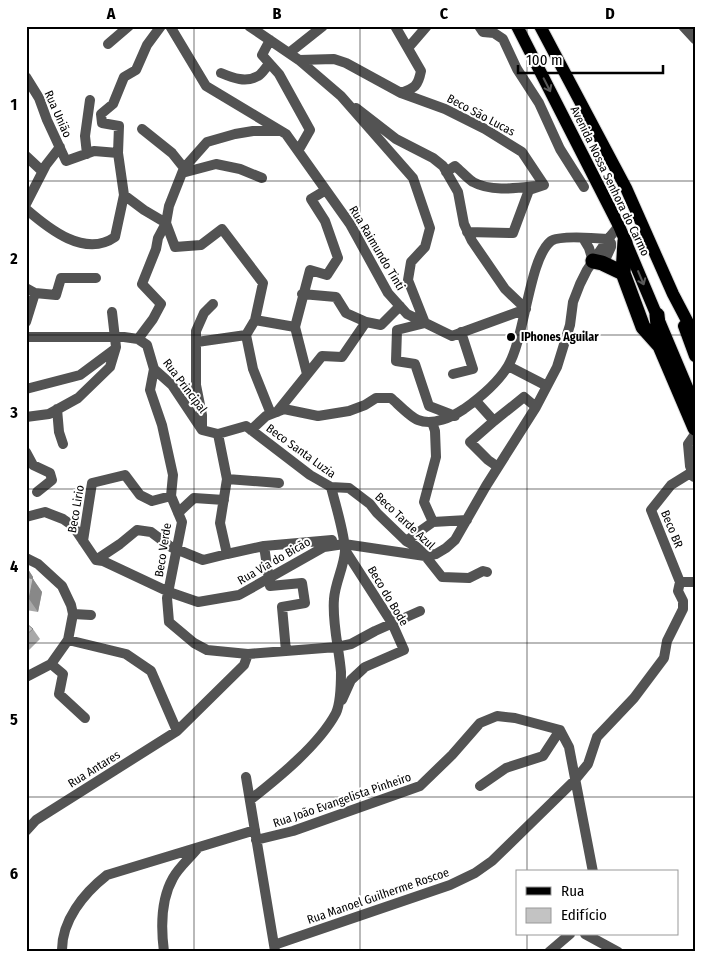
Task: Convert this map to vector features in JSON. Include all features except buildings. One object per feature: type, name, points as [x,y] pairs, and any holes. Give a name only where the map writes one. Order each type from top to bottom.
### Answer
[{"type":"highway","points":[[625,241],[623,273],[641,322],[650,336],[660,346]]},
{"type":"highway","points":[[593,261],[623,273]]},
{"type":"highway","points":[[656,315],[660,346],[695,428]]},
{"type":"main road","name":"Avenida Nossa Senhora do Carmo","points":[[517,26],[619,226],[695,406]]},
{"type":"main road","name":"Avenida Nossa Senhora do Carmo","points":[[540,26],[626,188],[693,341],[695,356]]},
{"type":"main road","points":[[674,356],[684,345],[693,341]]},
{"type":"street","points":[[108,44],[129,26]]},
{"type":"street","points":[[26,209],[44,225],[68,239],[96,244],[109,241],[115,237],[124,195],[118,152],[119,126],[102,123],[101,114],[113,104],[124,76],[136,70],[147,45],[161,26]]},
{"type":"street","name":"Rua Raimundo Tinti","points":[[170,26],[206,86],[286,134],[350,224],[388,293],[407,314],[452,336],[526,309]]},
{"type":"street","points":[[249,26],[300,60],[341,96],[396,139],[433,158],[443,166],[458,192],[464,224],[472,241],[505,290],[526,309]]},
{"type":"street","points":[[289,52],[324,26]]},
{"type":"street","points":[[395,26],[421,71],[420,79],[414,88],[401,93]]},
{"type":"street","points":[[408,48],[428,26]]},
{"type":"street","points":[[479,26],[483,32],[494,33],[503,39],[517,69],[539,103],[560,149],[584,187]]},
{"type":"street","points":[[683,26],[695,39]]},
{"type":"street","points":[[270,40],[262,55],[279,74],[310,130],[298,151]]},
{"type":"street","name":"Beco São Lucas","points":[[300,60],[334,60],[346,63],[401,93],[445,109],[485,129],[522,152],[544,184]]},
{"type":"street","points":[[221,74],[236,79],[246,79],[259,76],[269,64]]},
{"type":"street","name":"Rua União","points":[[26,77],[39,98],[66,161],[87,154]]},
{"type":"street","points":[[341,96],[412,178],[424,209],[430,228],[425,247],[410,262],[408,280],[425,323],[397,330],[396,361],[415,364],[428,406],[455,416]]},
{"type":"street","points":[[90,100],[84,136],[87,154],[94,151],[118,152]]},
{"type":"street","points":[[142,130],[172,153],[183,171]]},
{"type":"street","points":[[26,337],[115,336],[138,339],[153,319],[161,304],[142,284],[183,171],[208,142],[244,133],[280,131]]},
{"type":"street","points":[[26,204],[42,171],[60,147]]},
{"type":"street","points":[[26,156],[42,171]]},
{"type":"street","points":[[183,171],[216,164],[240,169],[262,178]]},
{"type":"street","points":[[446,172],[456,166],[478,184],[509,190],[544,184]]},
{"type":"street","points":[[468,232],[513,233],[530,190],[544,184]]},
{"type":"street","points":[[307,374],[295,327],[302,294],[310,270],[327,275],[338,258],[325,221],[311,199],[326,190]]},
{"type":"street","points":[[124,195],[144,210],[166,222],[175,247],[201,245],[222,229],[263,282],[255,320],[246,335],[253,369],[274,413],[284,409],[318,416],[348,411],[376,398],[392,398],[417,420],[432,422],[455,416],[486,394],[508,366],[522,328],[536,271],[545,247],[552,240],[561,237],[608,239]]},
{"type":"street","points":[[608,239],[619,226]]},
{"type":"street","points":[[583,238],[593,261]]},
{"type":"street","points":[[425,556],[436,554],[455,540],[486,486],[536,408],[557,367],[564,346],[573,302],[586,270],[593,261],[606,258],[610,252],[611,243],[608,239]]},
{"type":"street","points":[[26,322],[30,290],[56,295],[61,278],[96,278]]},
{"type":"street","points":[[302,294],[336,297],[346,313],[366,322],[381,325],[400,306]]},
{"type":"street","points":[[202,430],[202,415],[196,384],[196,331],[204,313],[213,304]]},
{"type":"street","points":[[26,417],[49,414],[78,398],[110,367],[115,349],[112,312]]},
{"type":"street","points":[[255,320],[295,327]]},
{"type":"street","name":"Rua Principal","points":[[138,339],[146,345],[154,369],[172,385],[202,430],[218,434],[249,428],[266,416],[274,413],[322,356],[342,357],[366,322]]},
{"type":"street","points":[[453,374],[473,370],[461,332]]},
{"type":"street","points":[[197,342],[246,335]]},
{"type":"street","points":[[26,389],[80,374],[115,349]]},
{"type":"street","points":[[508,366],[547,386]]},
{"type":"street","name":"Beco Verde","points":[[154,369],[150,390],[162,425],[172,475],[171,496],[182,522],[167,598],[170,622],[194,643],[207,650],[248,654],[337,647],[351,644],[420,611]]},
{"type":"street","points":[[498,467],[470,442],[524,397],[536,408]]},
{"type":"street","points":[[476,401],[494,421]]},
{"type":"street","points":[[57,410],[59,432],[63,444]]},
{"type":"street","points":[[26,412],[26,426]]},
{"type":"street","points":[[432,422],[435,431],[436,457],[424,502],[433,522]]},
{"type":"street","name":"Beco Santa Luzia","points":[[249,428],[310,475],[331,487],[344,544],[334,600],[337,647],[341,672],[336,712]]},
{"type":"street","points":[[218,434],[227,479],[220,522],[227,554]]},
{"type":"street","points":[[694,475],[690,466],[688,444],[695,434]]},
{"type":"street","points":[[26,452],[33,465],[50,473],[52,480],[37,492]]},
{"type":"street","name":"Beco Lirio","points":[[83,541],[92,483],[125,475],[140,495],[152,501],[171,496]]},
{"type":"street","name":"Beco BR","points":[[680,582],[651,510],[672,485],[694,475]]},
{"type":"street","points":[[227,479],[279,483]]},
{"type":"street","name":"Beco Tarde Azul","points":[[331,487],[349,488],[370,504],[377,514],[406,541],[419,548],[442,577],[469,578],[483,571],[487,572]]},
{"type":"street","points":[[178,513],[194,498],[224,500]]},
{"type":"street","points":[[26,517],[45,512],[63,519],[73,526],[96,560],[137,530],[151,532],[171,547],[203,560],[264,546],[344,544]]},
{"type":"street","points":[[406,541],[433,522],[467,520]]},
{"type":"street","name":"Rua Via do Bicão","points":[[96,560],[103,561],[169,592],[198,602],[239,595],[324,547],[344,544],[425,556]]},
{"type":"street","name":"Beco do Bode","points":[[336,712],[351,680],[365,667],[404,650],[392,623],[344,544]]},
{"type":"street","points":[[264,546],[270,586],[302,583],[305,604],[282,608],[286,651]]},
{"type":"street","points":[[26,559],[38,564],[62,586],[73,614],[68,640],[51,664],[26,677]]},
{"type":"street","points":[[680,582],[695,582]]},
{"type":"street","name":"Rua Manoel Guilherme Roscoe","points":[[275,948],[450,885],[475,873],[492,861],[574,781],[588,764],[597,737],[634,698],[664,658],[667,640],[684,609],[678,591],[680,582]]},
{"type":"street","points":[[73,614],[91,615]]},
{"type":"street","points":[[68,640],[126,654],[151,671],[177,731]]},
{"type":"street","name":"Rua Antares","points":[[26,831],[36,820],[177,731],[244,665],[248,654]]},
{"type":"street","points":[[51,664],[63,674],[59,694],[85,718]]},
{"type":"street","points":[[250,800],[283,774],[320,734],[336,712]]},
{"type":"street","name":"Rua João Evangelista Pinheiro","points":[[62,952],[64,938],[77,905],[94,886],[107,876],[126,868],[198,848],[256,835],[293,831],[420,786],[452,755],[480,723],[497,716],[514,718],[560,730]]},
{"type":"street","points":[[560,730],[569,748],[593,870]]},
{"type":"street","points":[[480,786],[506,768],[543,756],[560,730]]},
{"type":"street","points":[[246,777],[275,948]]},
{"type":"street","points":[[164,952],[165,899],[173,878],[198,848]]},
{"type":"street","points":[[549,952],[568,936]]},
{"type":"street","points":[[589,936],[618,952]]},
{"type":"place","name":"IPhones Aguilar","points":[[511,337]]}]
